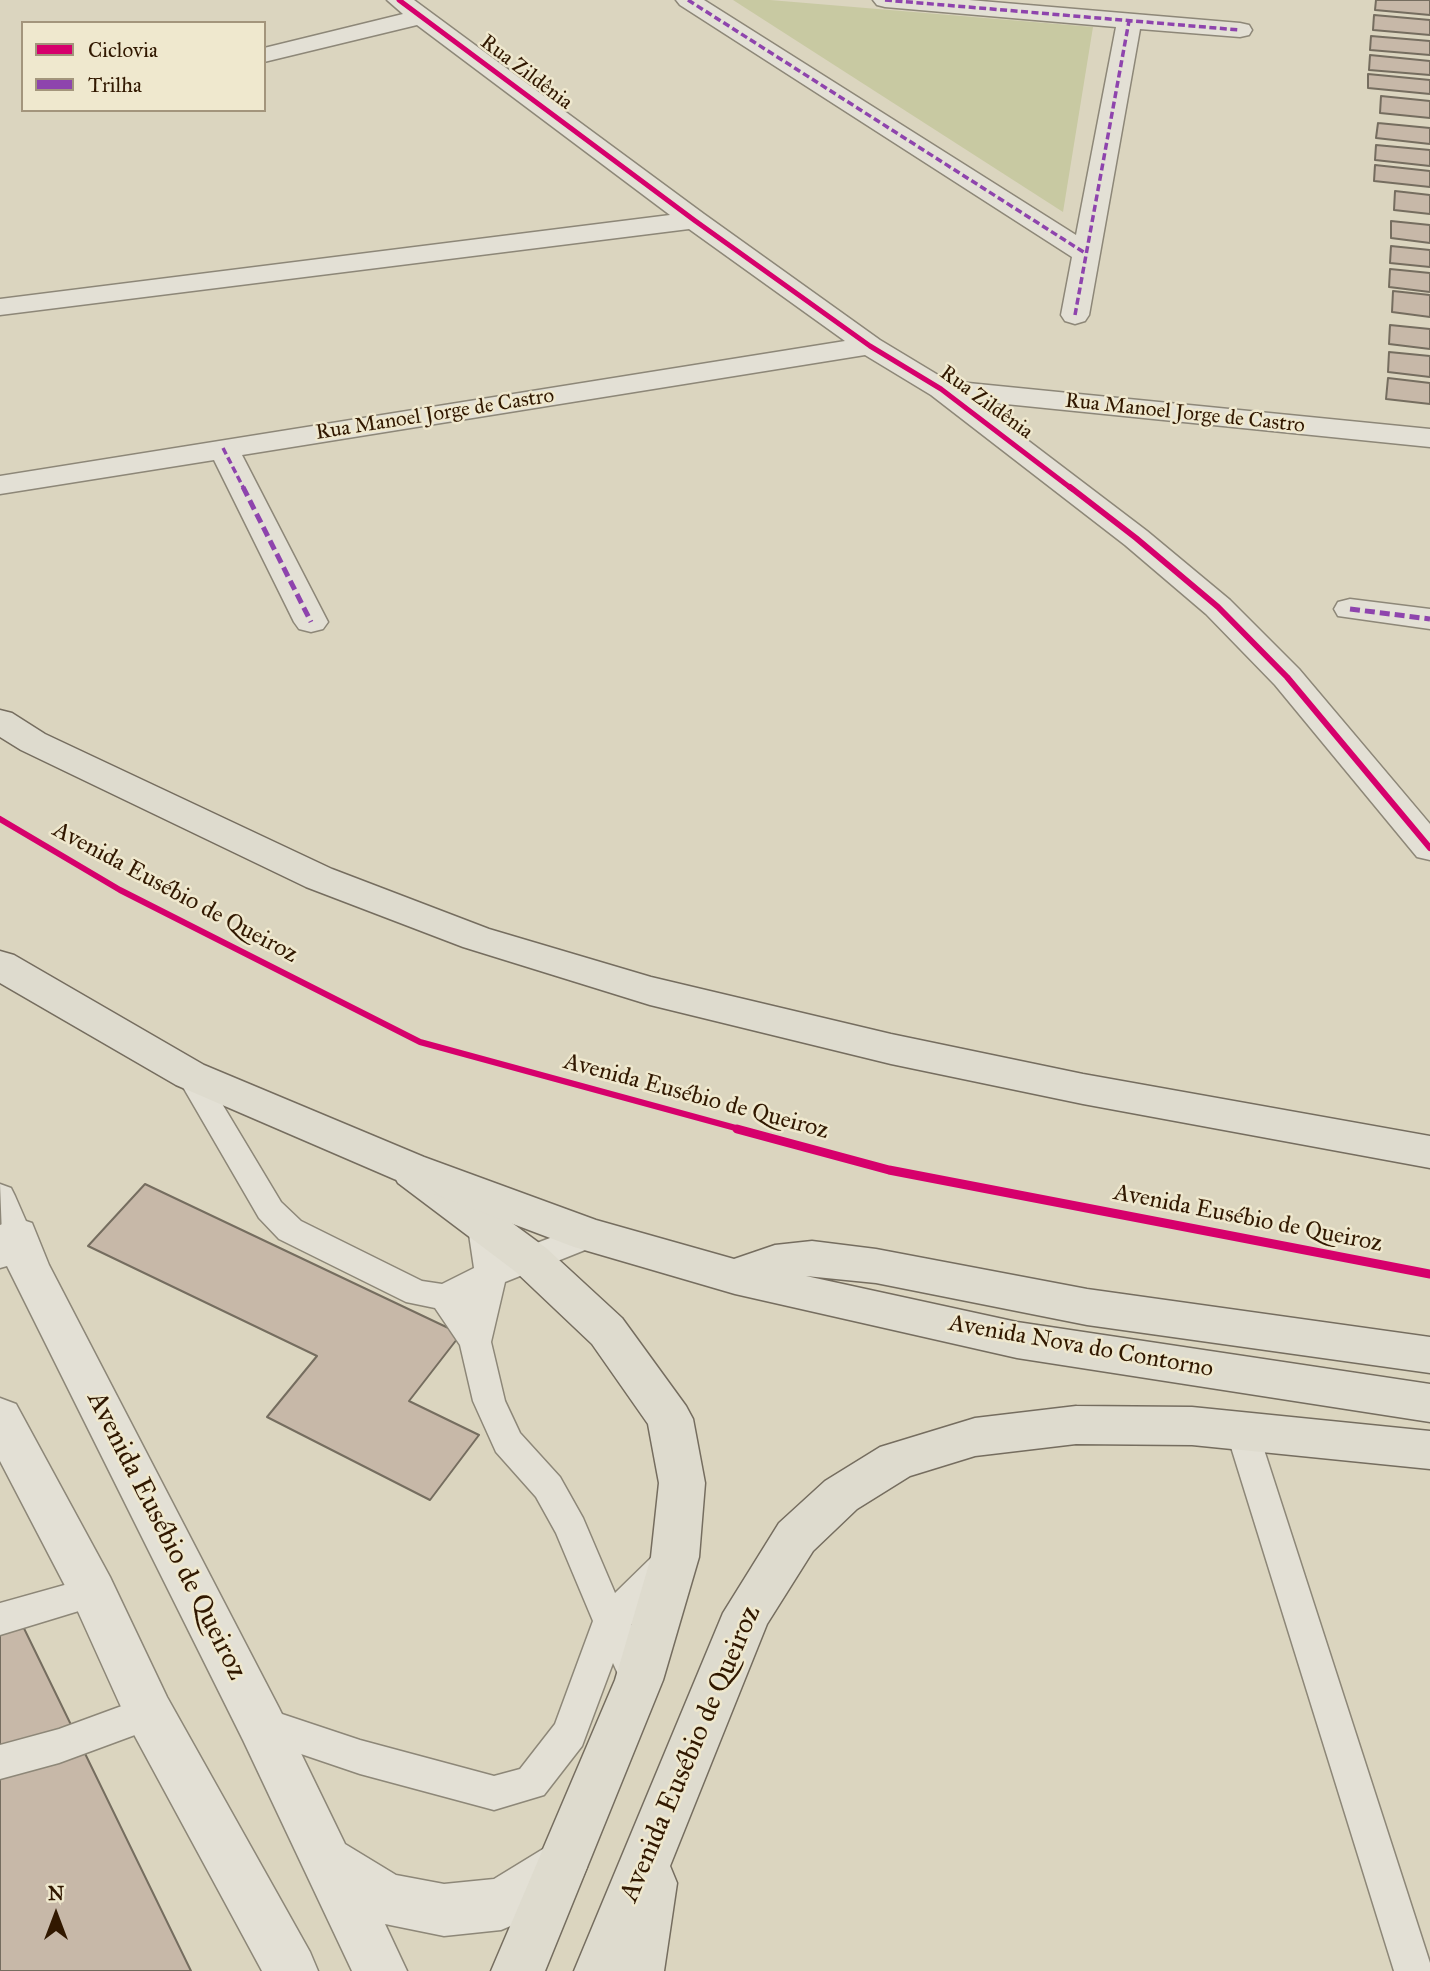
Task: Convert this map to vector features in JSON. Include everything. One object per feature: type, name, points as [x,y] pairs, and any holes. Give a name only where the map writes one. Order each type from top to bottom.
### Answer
[{"type":"main road","points":[[0,721],[33,742],[318,878],[489,942],[650,991],[891,1049],[1083,1089],[1430,1152]]},
{"type":"main road","points":[[0,965],[190,1075],[409,1168],[589,1235],[735,1277],[775,1262],[812,1258],[876,1266],[1087,1307],[1430,1355]]},
{"type":"main road","points":[[1328,1135],[1430,1176]]},
{"type":"main road","points":[[409,1168],[482,1221],[511,1267],[607,1331],[670,1419],[682,1483],[675,1557],[639,1679],[518,1971]]},
{"type":"main road","name":"Avenida Nova do Contorno","points":[[735,1277],[1017,1340],[1430,1403]]},
{"type":"main road","name":"Avenida Eusébio de Queiroz","points":[[601,1971],[747,1613],[796,1537],[841,1495],[896,1461],[975,1437],[1076,1425],[1192,1426],[1430,1450]]},
{"type":"main road","points":[[637,1971],[661,1821]]},
{"type":"street","points":[[688,0],[1085,253]]},
{"type":"street","points":[[885,0],[1240,30]]},
{"type":"street","points":[[266,53],[410,8]]},
{"type":"street","name":"Rua Zildênia","points":[[410,8],[694,220],[870,346],[941,389],[1136,538],[1218,607],[1287,677],[1430,848]]},
{"type":"street","points":[[1075,315],[1129,21]]},
{"type":"street","points":[[0,307],[694,220]]},
{"type":"street","name":"Rua Manoel Jorge de Castro","points":[[0,485],[870,346]]},
{"type":"street","name":"Rua Manoel Jorge de Castro","points":[[941,389],[1430,438]]},
{"type":"street","points":[[223,448],[311,622]]},
{"type":"street","points":[[1350,609],[1430,618]]},
{"type":"street","name":"Avenida Eusébio de Queiroz","points":[[6,1227],[28,1265],[261,1724],[380,1971]]},
{"type":"street","points":[[0,1417],[93,1592],[149,1713],[291,1971]]},
{"type":"street","points":[[329,1862],[387,1899],[444,1910],[501,1905],[561,1867]]},
{"type":"lane","points":[[190,1075],[270,1210],[290,1230],[417,1293],[445,1297],[589,1235]]},
{"type":"lane","points":[[474,1342],[511,1267]]},
{"type":"lane","points":[[445,1297],[474,1342],[489,1401],[508,1442],[548,1487],[571,1528],[588,1573],[639,1679]]},
{"type":"lane","points":[[1242,1432],[1413,1971]]},
{"type":"lane","points":[[261,1724],[360,1757],[494,1793],[531,1783],[569,1734],[611,1621],[675,1557]]},
{"type":"lane","points":[[0,1619],[93,1592]]},
{"type":"lane","points":[[0,1762],[59,1746],[149,1713]]},
{"type":"green space","points":[[733,0],[770,0],[1093,27],[1063,212]]},
{"type":"building","points":[[1376,0],[1430,0],[1430,15],[1375,10]]},
{"type":"building","points":[[1374,15],[1430,20],[1430,35],[1373,30]]},
{"type":"building","points":[[1371,36],[1430,41],[1430,55],[1370,50]]},
{"type":"building","points":[[1370,55],[1430,61],[1430,75],[1369,70]]},
{"type":"building","points":[[1368,74],[1430,80],[1430,94],[1368,88]]},
{"type":"building","points":[[1381,96],[1430,101],[1430,118],[1380,113]]},
{"type":"building","points":[[1378,123],[1430,128],[1430,144],[1376,138]]},
{"type":"building","points":[[1376,145],[1430,150],[1430,166],[1375,160]]},
{"type":"building","points":[[1375,165],[1430,171],[1430,187],[1374,181]]},
{"type":"building","points":[[1395,191],[1430,195],[1430,214],[1394,210]]},
{"type":"building","points":[[1391,221],[1430,225],[1430,243],[1391,238]]},
{"type":"building","points":[[1391,246],[1430,250],[1430,267],[1390,263]]},
{"type":"building","points":[[1390,269],[1430,273],[1430,292],[1389,287]]},
{"type":"building","points":[[1393,291],[1430,295],[1430,317],[1392,312]]},
{"type":"building","points":[[1390,325],[1430,329],[1430,349],[1389,344]]},
{"type":"building","points":[[1389,352],[1430,356],[1430,377],[1388,372]]},
{"type":"building","points":[[1388,378],[1430,383],[1430,404],[1386,399]]},
{"type":"building","points":[[145,1184],[461,1334],[409,1401],[479,1435],[430,1500],[267,1417],[317,1356],[88,1246]]},
{"type":"building","points":[[17,1614],[191,1971],[0,1971],[0,1618]]},
{"type":"marked path","points":[[688,0],[1085,253]]},
{"type":"marked path","points":[[885,0],[1240,30]]},
{"type":"marked path","points":[[1075,315],[1129,21]]},
{"type":"marked path","points":[[223,448],[311,622]]},
{"type":"marked path","points":[[1350,609],[1430,619]]},
{"type":"cycle path","points":[[399,0],[694,220],[870,346],[941,389],[1136,538],[1218,607],[1287,677],[1430,848]]},
{"type":"cycle path","points":[[0,819],[120,890],[420,1042],[889,1170],[1430,1274]]}]
